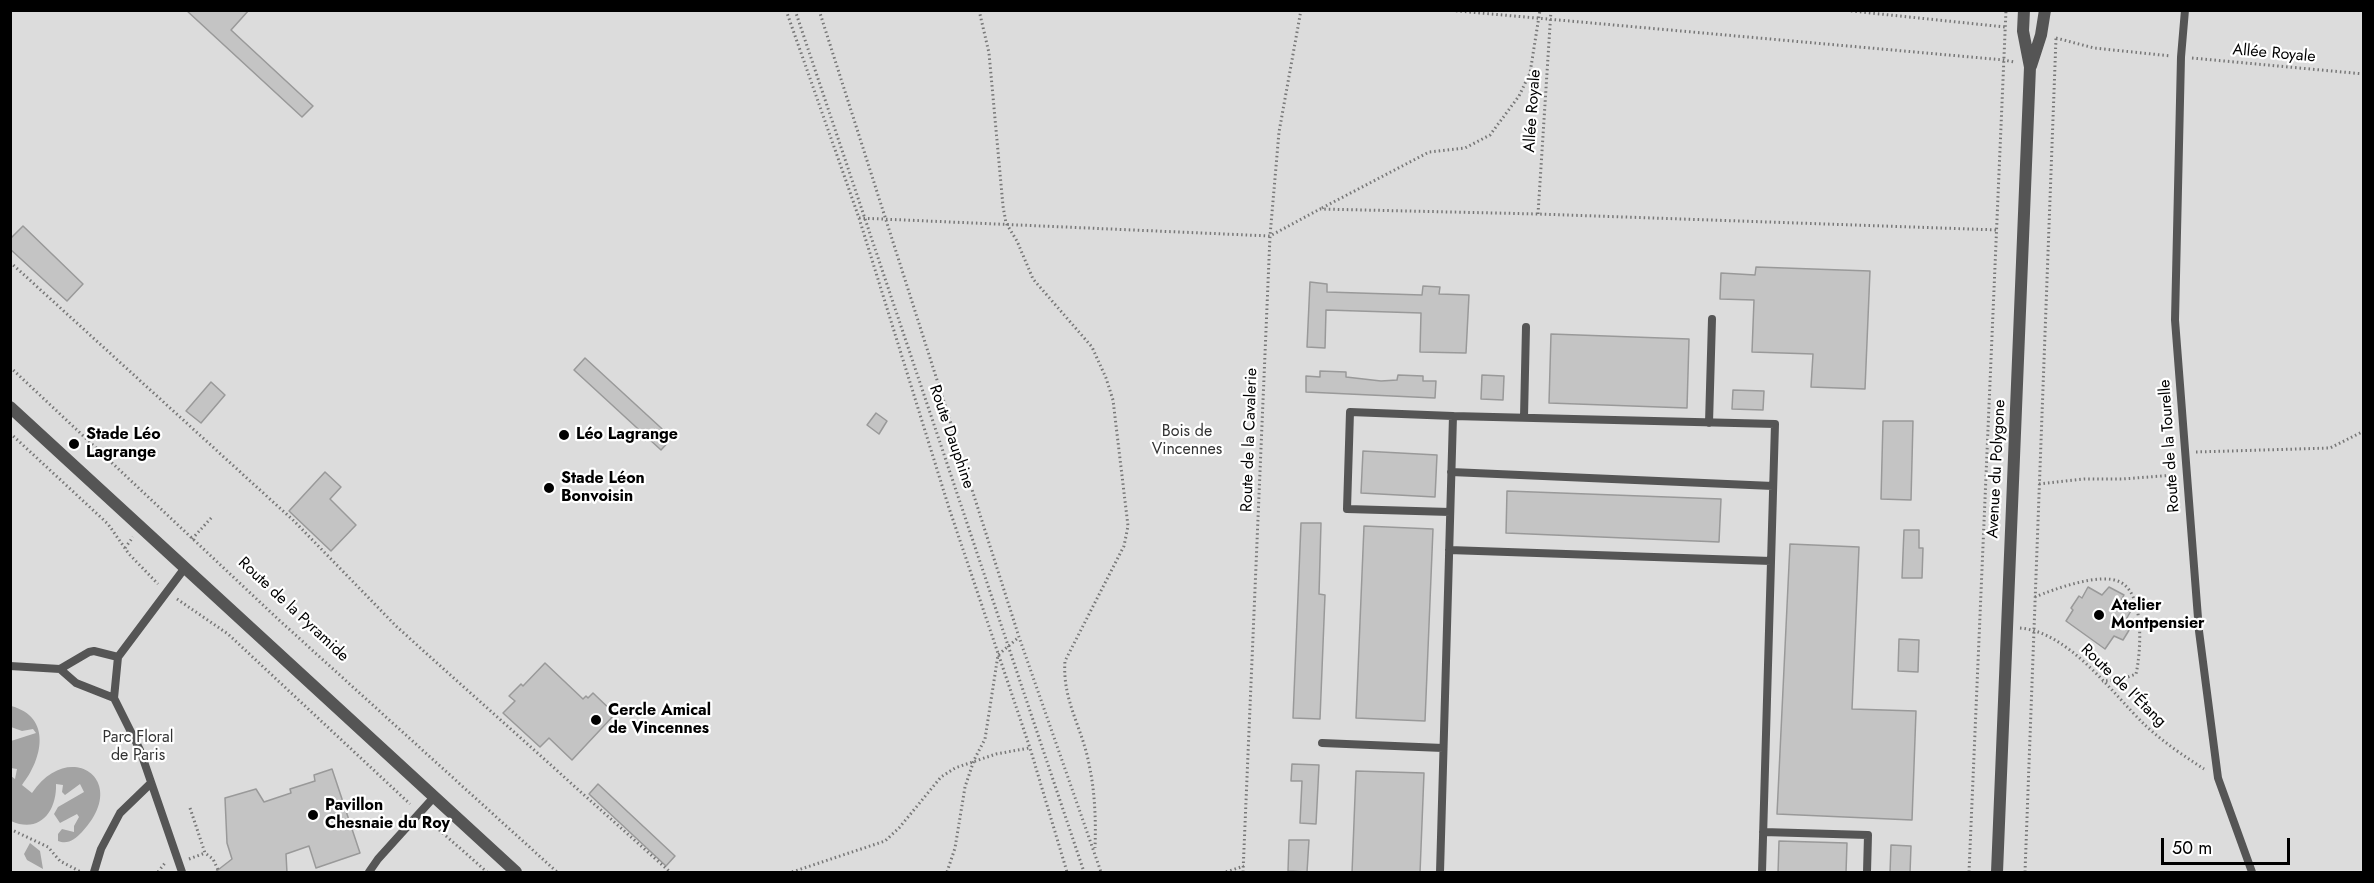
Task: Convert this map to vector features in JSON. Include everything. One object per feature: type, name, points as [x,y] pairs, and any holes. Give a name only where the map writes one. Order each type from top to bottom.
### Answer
[{"type":"street","name":"Avenue du Polygone","points":[[2024,10],[2023,31],[2031,67]]},
{"type":"street","name":"Avenue du Polygone","points":[[1997,873],[2031,67],[2041,35],[2045,10]]},
{"type":"street","points":[[10,407],[516,873]]},
{"type":"lane","name":"Route de la Tourelle","points":[[2185,10],[2181,57],[2175,320],[2185,453],[2199,630],[2218,778],[2252,873]]},
{"type":"lane","points":[[1709,423],[1712,319]]},
{"type":"lane","points":[[1524,417],[1526,327]]},
{"type":"lane","points":[[1450,512],[1347,509],[1350,412],[1774,424],[1762,873]]},
{"type":"lane","points":[[1440,873],[1453,416]]},
{"type":"lane","points":[[1451,472],[1773,486]]},
{"type":"lane","points":[[1449,550],[1771,561]]},
{"type":"lane","points":[[182,873],[140,750],[114,698],[118,657],[184,569]]},
{"type":"lane","points":[[10,666],[60,669],[89,652],[102,652],[118,657]]},
{"type":"lane","points":[[60,669],[76,683],[114,698]]},
{"type":"lane","points":[[1322,743],[1443,748]]},
{"type":"lane","points":[[94,873],[101,849],[120,813],[150,784]]},
{"type":"lane","points":[[369,873],[378,859],[434,797]]},
{"type":"lane","points":[[1763,832],[1868,835],[1867,873]]},
{"type":"path","points":[[786,10],[859,218],[949,508],[1030,748],[1067,873]]},
{"type":"path","name":"Route Dauphine","points":[[795,10],[1084,873]]},
{"type":"path","name":"Route Dauphine","points":[[819,10],[1019,637],[1101,873]]},
{"type":"path","points":[[979,10],[989,52],[1006,223],[1017,241],[1033,279],[1092,347],[1100,361],[1113,400],[1128,526],[1124,546],[1065,661],[1064,675],[1067,697],[1090,765],[1096,813],[1095,851]]},
{"type":"path","name":"Route de la Cavalerie","points":[[1243,873],[1270,236],[1279,132],[1301,10]]},
{"type":"path","points":[[1446,10],[2004,60],[2031,67]]},
{"type":"path","points":[[859,218],[1270,236],[1429,152],[1465,148],[1490,135],[1519,96],[1530,73],[1540,10]]},
{"type":"path","name":"Allée Royale","points":[[1538,214],[1551,10]]},
{"type":"path","points":[[1842,10],[2005,27],[2023,31]]},
{"type":"path","points":[[1969,873],[2006,10]]},
{"type":"path","points":[[2025,873],[2058,29]]},
{"type":"path","name":"Allée Royale","points":[[2041,35],[2094,48],[2364,74]]},
{"type":"path","points":[[1320,208],[1998,230]]},
{"type":"path","points":[[10,262],[294,521],[397,627],[670,873]]},
{"type":"path","name":"Route de la Pyramide","points":[[10,367],[192,539],[557,873]]},
{"type":"path","points":[[2185,453],[2331,448],[2364,431]]},
{"type":"path","points":[[10,434],[108,525],[129,554],[166,592],[228,634],[419,813],[487,873]]},
{"type":"path","points":[[2039,484],[2084,479],[2146,478],[2187,472]]},
{"type":"path","points":[[192,539],[213,517]]},
{"type":"path","points":[[2035,597],[2065,585],[2107,579],[2121,582],[2132,595],[2138,616],[2140,638],[2136,674],[2120,680],[2102,681]]},
{"type":"path","name":"Route de l'Étang","points":[[2006,627],[2044,632],[2102,681],[2146,726],[2182,755],[2218,778]]},
{"type":"path","points":[[947,873],[955,848],[965,787],[974,760],[985,739],[998,655],[1019,637]]},
{"type":"path","points":[[792,873],[885,841],[899,828],[941,777],[974,760],[1030,748]]},
{"type":"path","points":[[190,808],[205,853],[213,859],[219,873]]},
{"type":"path","points":[[10,829],[48,847],[60,861],[83,873]]},
{"type":"path","points":[[1226,873],[1244,866]]},
{"type":"green space","name":"Bois de Vincennes","points":[[10,11],[2363,11],[2363,872],[11,872]]},
{"type":"shaded area","points":[[11,706],[33,719],[40,740],[35,764],[22,785],[32,793],[47,777],[62,768],[77,767],[89,772],[98,782],[100,796],[96,813],[82,832],[71,841],[58,841],[58,834],[62,829],[74,832],[74,826],[79,817],[77,814],[60,823],[54,814],[58,807],[84,792],[80,784],[65,795],[62,792],[63,785],[56,784],[56,794],[50,811],[38,822],[30,825],[11,821],[11,776],[15,779],[17,769],[11,768],[11,741],[36,733],[33,729],[22,731],[11,727]]},
{"type":"shaded area","points":[[30,843],[40,851],[43,869],[27,860],[24,854]]},
{"type":"building","points":[[186,10],[249,10],[231,30],[313,106],[302,117]]},
{"type":"building","points":[[23,226],[83,284],[67,301],[10,249],[10,239]]},
{"type":"building","points":[[1756,267],[1870,271],[1865,389],[1811,387],[1813,354],[1752,352],[1754,300],[1720,299],[1721,273],[1755,275]]},
{"type":"building","points":[[1310,282],[1327,284],[1327,292],[1422,295],[1423,286],[1440,287],[1439,294],[1469,295],[1466,353],[1420,352],[1421,313],[1326,310],[1325,348],[1307,347]]},
{"type":"building","points":[[1551,334],[1689,339],[1687,408],[1549,403]]},
{"type":"building","points":[[585,358],[672,438],[661,450],[574,370]]},
{"type":"building","points":[[1320,371],[1346,372],[1346,377],[1381,381],[1397,380],[1398,375],[1423,376],[1423,381],[1436,381],[1435,398],[1306,392],[1306,376],[1320,377]]},
{"type":"building","points":[[1482,375],[1504,376],[1503,400],[1481,399]]},
{"type":"building","points":[[211,382],[225,395],[201,423],[186,411]]},
{"type":"building","points":[[1733,390],[1764,391],[1763,410],[1732,409]]},
{"type":"building","points":[[876,413],[887,421],[879,434],[867,425]]},
{"type":"building","points":[[1883,421],[1913,421],[1911,500],[1881,499]]},
{"type":"building","points":[[1363,451],[1437,455],[1435,497],[1361,493]]},
{"type":"building","points":[[325,472],[341,487],[330,499],[356,525],[331,551],[289,511]]},
{"type":"building","points":[[1507,491],[1721,499],[1719,542],[1506,533]]},
{"type":"building","points":[[1301,523],[1321,523],[1319,594],[1325,595],[1320,719],[1293,718]]},
{"type":"building","points":[[1364,526],[1433,529],[1425,721],[1356,718]]},
{"type":"building","points":[[1904,530],[1919,530],[1919,548],[1923,548],[1922,578],[1902,578]]},
{"type":"building","points":[[1790,544],[1859,547],[1852,709],[1916,711],[1912,820],[1777,814]]},
{"type":"building","name":"Atelier Montpensier","points":[[2088,587],[2102,595],[2109,587],[2124,595],[2120,602],[2132,609],[2124,623],[2131,627],[2123,640],[2114,636],[2105,649],[2066,621],[2073,610],[2071,608],[2079,596],[2082,598]]},
{"type":"building","points":[[1899,639],[1919,640],[1918,672],[1898,671]]},
{"type":"building","points":[[545,663],[583,699],[593,693],[615,714],[572,760],[549,738],[540,747],[503,713],[515,701],[509,696],[521,684],[523,686]]},
{"type":"building","points":[[1292,764],[1319,765],[1316,824],[1300,823],[1302,781],[1291,781]]},
{"type":"building","name":"Pavillon Chesnaie du Roy","points":[[332,769],[360,853],[316,868],[309,846],[286,854],[287,873],[214,873],[232,859],[227,843],[225,798],[256,789],[264,802],[291,793],[290,789],[315,781],[314,775]]},
{"type":"building","points":[[1356,771],[1424,773],[1420,873],[1352,873]]},
{"type":"building","points":[[598,784],[675,856],[666,866],[589,794]]},
{"type":"building","points":[[1289,840],[1309,840],[1307,872],[1288,871]]},
{"type":"building","points":[[1779,841],[1847,843],[1846,873],[1778,873]]},
{"type":"building","points":[[1891,845],[1911,846],[1910,873],[1890,873]]},
{"type":"place","name":"Léo Lagrange","points":[[564,435]]},
{"type":"place","name":"Stade Léo Lagrange","points":[[74,444]]},
{"type":"place","name":"Stade Léon Bonvoisin","points":[[549,488]]},
{"type":"place","name":"Atelier Montpensier","points":[[2099,615]]},
{"type":"place","name":"Cercle Amical de Vincennes","points":[[596,720]]},
{"type":"place","name":"Pavillon Chesnaie du Roy","points":[[313,815]]},
{"type":"park label","name":"Parc Floral de Paris","points":[[138,747]]}]
